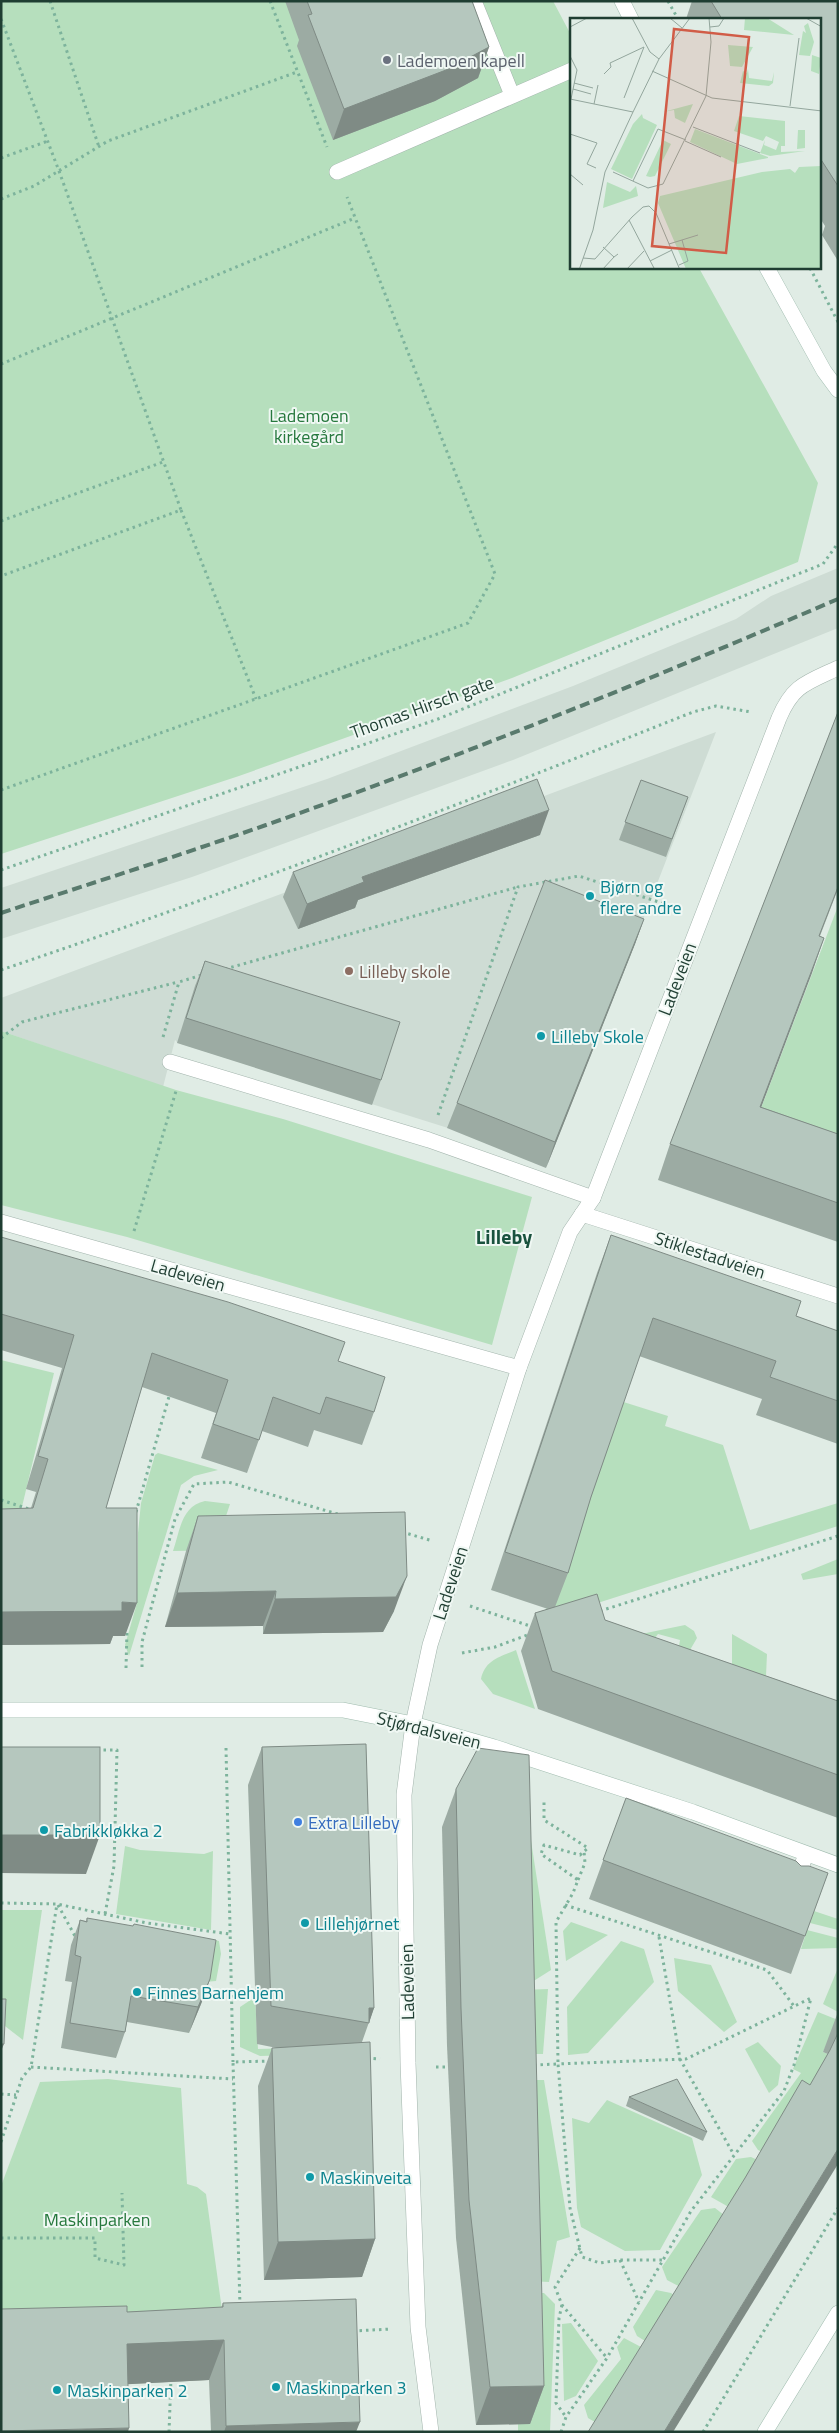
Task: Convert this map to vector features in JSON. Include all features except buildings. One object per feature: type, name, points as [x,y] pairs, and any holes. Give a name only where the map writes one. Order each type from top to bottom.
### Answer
[{"type":"street","points":[[474,1],[512,95]]},
{"type":"street","points":[[622,1],[631,18]]},
{"type":"street","points":[[337,172],[570,71]]},
{"type":"street","points":[[768,269],[824,371],[838,390]]},
{"type":"street","name":"Ladeveien","points":[[431,2432],[418,2327],[408,2063],[404,1795],[413,1724],[430,1645],[519,1368],[570,1232],[593,1198],[779,718],[787,699],[801,685],[838,668]]},
{"type":"street","points":[[177,1064],[429,1140],[593,1198]]},
{"type":"street","name":"Stiklestadveien","points":[[582,1214],[838,1296]]},
{"type":"street","name":"Ladeveien","points":[[1,1222],[519,1368]]},
{"type":"street","name":"Stjørdalsveien","points":[[1,1710],[343,1710],[413,1724],[494,1746],[664,1803],[838,1865]]},
{"type":"street","points":[[791,1896],[806,1854]]},
{"type":"street","points":[[765,2432],[838,2313]]},
{"type":"path","points":[[50,1],[99,147]]},
{"type":"path","points":[[1,790],[468,623],[495,574],[270,1]]},
{"type":"path","points":[[668,1],[677,18]]},
{"type":"path","points":[[1,19],[59,171],[181,510],[256,699]]},
{"type":"path","points":[[1,199],[34,186],[108,141],[297,72]]},
{"type":"path","points":[[1,158],[48,141]]},
{"type":"path","points":[[1,364],[355,218]]},
{"type":"path","points":[[811,269],[838,322]]},
{"type":"path","points":[[1,521],[164,462]]},
{"type":"path","points":[[1,576],[181,510]]},
{"type":"path","name":"Thomas Hirsch gate","points":[[1,870],[438,718],[823,564],[838,543]]},
{"type":"path","points":[[1,970],[174,912],[448,809],[693,712],[716,706],[779,718]]},
{"type":"path","points":[[216,971],[518,886],[579,876],[664,903],[701,918]]},
{"type":"path","points":[[429,1140],[518,886]]},
{"type":"path","points":[[1,1038],[22,1022],[207,974]]},
{"type":"path","points":[[126,1258],[177,1064],[163,1056],[161,1045],[179,982]]},
{"type":"path","points":[[134,1520],[172,1385]]},
{"type":"path","points":[[142,1667],[142,1642],[175,1519],[194,1484],[228,1482],[349,1517]]},
{"type":"path","points":[[1,1500],[38,1511]]},
{"type":"path","points":[[396,1530],[433,1541]]},
{"type":"path","points":[[596,1612],[838,1536]]},
{"type":"path","points":[[445,1598],[541,1630],[495,1647],[462,1653]]},
{"type":"path","points":[[126,1668],[127,1628]]},
{"type":"path","points":[[226,1748],[240,2314]]},
{"type":"path","points":[[88,1750],[117,1750],[114,1866],[105,1914]]},
{"type":"path","points":[[544,1799],[544,1820],[588,1848],[580,1855],[544,1845],[541,1854],[578,1880]]},
{"type":"path","points":[[584,1851],[585,1863],[566,1906],[556,1922],[558,2064],[570,2208],[582,2257],[600,2263],[620,2260],[663,2260]]},
{"type":"path","points":[[1,1903],[57,1904],[147,1923],[230,1934]]},
{"type":"path","points":[[57,1904],[75,1938],[84,1940]]},
{"type":"path","points":[[1,2142],[22,2078],[31,2066],[38,2038],[57,1904]]},
{"type":"path","points":[[566,1906],[767,1970],[794,2006]]},
{"type":"path","points":[[146,1931],[147,1923]]},
{"type":"path","points":[[659,1937],[680,2059],[734,2155]]},
{"type":"path","points":[[530,2065],[686,2059],[811,1998],[794,2065],[784,2091],[692,2211],[607,2358],[566,2417],[561,2432]]},
{"type":"path","points":[[358,2058],[435,2067],[454,2067]]},
{"type":"path","points":[[233,2062],[281,2060]]},
{"type":"path","points":[[31,2066],[233,2079]]},
{"type":"path","points":[[1,2094],[16,2095]]},
{"type":"path","points":[[1,2238],[95,2238],[95,2258],[124,2265],[122,2193]]},
{"type":"path","points":[[703,2432],[838,2208]]},
{"type":"path","points":[[580,2248],[555,2287],[562,2305],[607,2358]]},
{"type":"path","points":[[620,2260],[639,2302]]},
{"type":"path","points":[[562,2305],[559,2318],[556,2403],[566,2417]]},
{"type":"path","points":[[347,2331],[418,2327]]},
{"type":"path","points":[[169,2432],[171,2374]]},
{"type":"shaded area","points":[[838,568],[838,628],[513,760],[192,877],[1,939],[1,888],[327,779],[573,686],[736,619],[771,596]]},
{"type":"shaded area","name":"Lilleby skole","points":[[716,732],[634,943],[448,1128],[178,1043],[175,1040],[163,1087],[1,1031],[1,998]]},
{"type":"green space","name":"Lademoen kirkegård","points":[[1,1],[553,1],[570,33],[570,269],[700,269],[818,483],[798,562],[512,678],[239,776],[1,854]]},
{"type":"green space","points":[[838,906],[838,1168],[745,1150]]},
{"type":"green space","points":[[1,1031],[176,1090],[283,1119],[532,1197],[492,1345],[127,1237],[1,1205]]},
{"type":"green space","points":[[1,1360],[54,1373],[15,1536],[1,1536]]},
{"type":"green space","points":[[614,1399],[668,1416],[665,1426],[723,1445],[750,1530],[838,1503],[838,1526],[557,1616],[544,1615]]},
{"type":"green space","points":[[158,1453],[218,1470],[194,1476],[181,1485],[129,1656],[125,1645],[137,1603],[138,1533],[141,1503],[155,1455]]},
{"type":"green space","points":[[205,1501],[230,1504],[225,1519],[304,1549],[173,1551],[186,1514],[191,1508]]},
{"type":"green space","points":[[838,1559],[838,1574],[803,1580],[801,1574]]},
{"type":"green space","points":[[685,1625],[694,1631],[697,1638],[690,1650],[678,1652],[680,1640],[658,1634],[647,1648],[612,1640]]},
{"type":"green space","points":[[732,1634],[767,1654],[766,1676],[732,1664]]},
{"type":"green space","points":[[516,1650],[535,1709],[493,1694],[481,1679],[489,1663]]},
{"type":"green space","points":[[527,1815],[551,1970],[532,1982]]},
{"type":"green space","points":[[125,1846],[140,1850],[204,1854],[213,1851],[211,1930],[116,1914]]},
{"type":"green space","points":[[1,1910],[42,1910],[23,2040],[1,2023]]},
{"type":"green space","points":[[814,1911],[838,1919],[838,1930],[810,1923]]},
{"type":"green space","points":[[571,1922],[608,1935],[566,1961],[563,1931]]},
{"type":"green space","points":[[807,1930],[838,1938],[838,1948],[801,1949]]},
{"type":"green space","points":[[207,1938],[219,1941],[221,1954],[216,1981],[204,1982]]},
{"type":"green space","points":[[621,1941],[644,1949],[654,1982],[588,2053],[568,2055],[567,2007]]},
{"type":"green space","points":[[674,1958],[711,1965],[737,2022],[724,2032],[678,1991]]},
{"type":"green space","points":[[838,1968],[838,2012],[823,2004]]},
{"type":"green space","points":[[548,1989],[543,2054],[495,2054],[521,1990]]},
{"type":"green space","points":[[255,1997],[258,2049],[332,2047],[332,2054],[260,2056],[240,2047],[240,2007]]},
{"type":"green space","points":[[818,2012],[838,2020],[823,2052],[831,2055],[767,2154],[758,2150],[752,2141],[801,2073],[793,2069]]},
{"type":"green space","points":[[758,2042],[781,2066],[778,2085],[769,2093],[745,2049]]},
{"type":"green space","name":"Maskinparken","points":[[108,2079],[181,2088],[187,2184],[197,2187],[206,2194],[222,2310],[1,2320],[1,2186],[40,2082]]},
{"type":"green space","points":[[523,2080],[544,2080],[570,2237],[557,2241],[549,2282],[527,2281]]},
{"type":"green space","points":[[607,2100],[692,2138],[702,2175],[660,2250],[625,2251],[581,2227],[577,2208],[572,2118],[589,2123]]},
{"type":"green space","points":[[751,2157],[762,2162],[734,2210],[711,2197],[736,2159]]},
{"type":"green space","points":[[715,2208],[729,2219],[684,2289],[667,2280],[662,2267],[701,2210]]},
{"type":"green space","points":[[656,2290],[671,2293],[678,2298],[653,2338],[648,2335],[645,2341],[637,2336],[633,2327]]},
{"type":"green space","points":[[538,2293],[544,2293],[555,2304],[550,2431],[518,2432],[518,2424],[530,2424]]},
{"type":"green space","points":[[571,2323],[598,2361],[576,2396],[564,2401],[562,2324]]},
{"type":"green space","points":[[624,2338],[641,2347],[600,2425],[588,2418],[584,2405],[621,2359],[617,2347]]},
{"type":"railway","points":[[1,913],[233,836],[482,745],[696,659],[838,599]]},
{"type":"place","name":"Lademoen kapell","points":[[387,60]]},
{"type":"place","name":"Bjørn og flere andre","points":[[590,896]]},
{"type":"place","name":"Lilleby skole","points":[[349,971]]},
{"type":"place","name":"Lilleby Skole","points":[[541,1036]]},
{"type":"place","name":"Extra Lilleby","points":[[298,1822]]},
{"type":"place","name":"Fabrikkløkka 2","points":[[44,1830]]},
{"type":"place","name":"Lillehjørnet","points":[[305,1923]]},
{"type":"place","name":"Finnes Barnehjem","points":[[137,1992]]},
{"type":"place","name":"Maskinveita","points":[[310,2177]]},
{"type":"place","name":"Maskinparken 3","points":[[276,2387]]},
{"type":"place","name":"Maskinparken 2","points":[[57,2390]]},
{"type":"district","name":"Lilleby","points":[[504,1236]]}]
